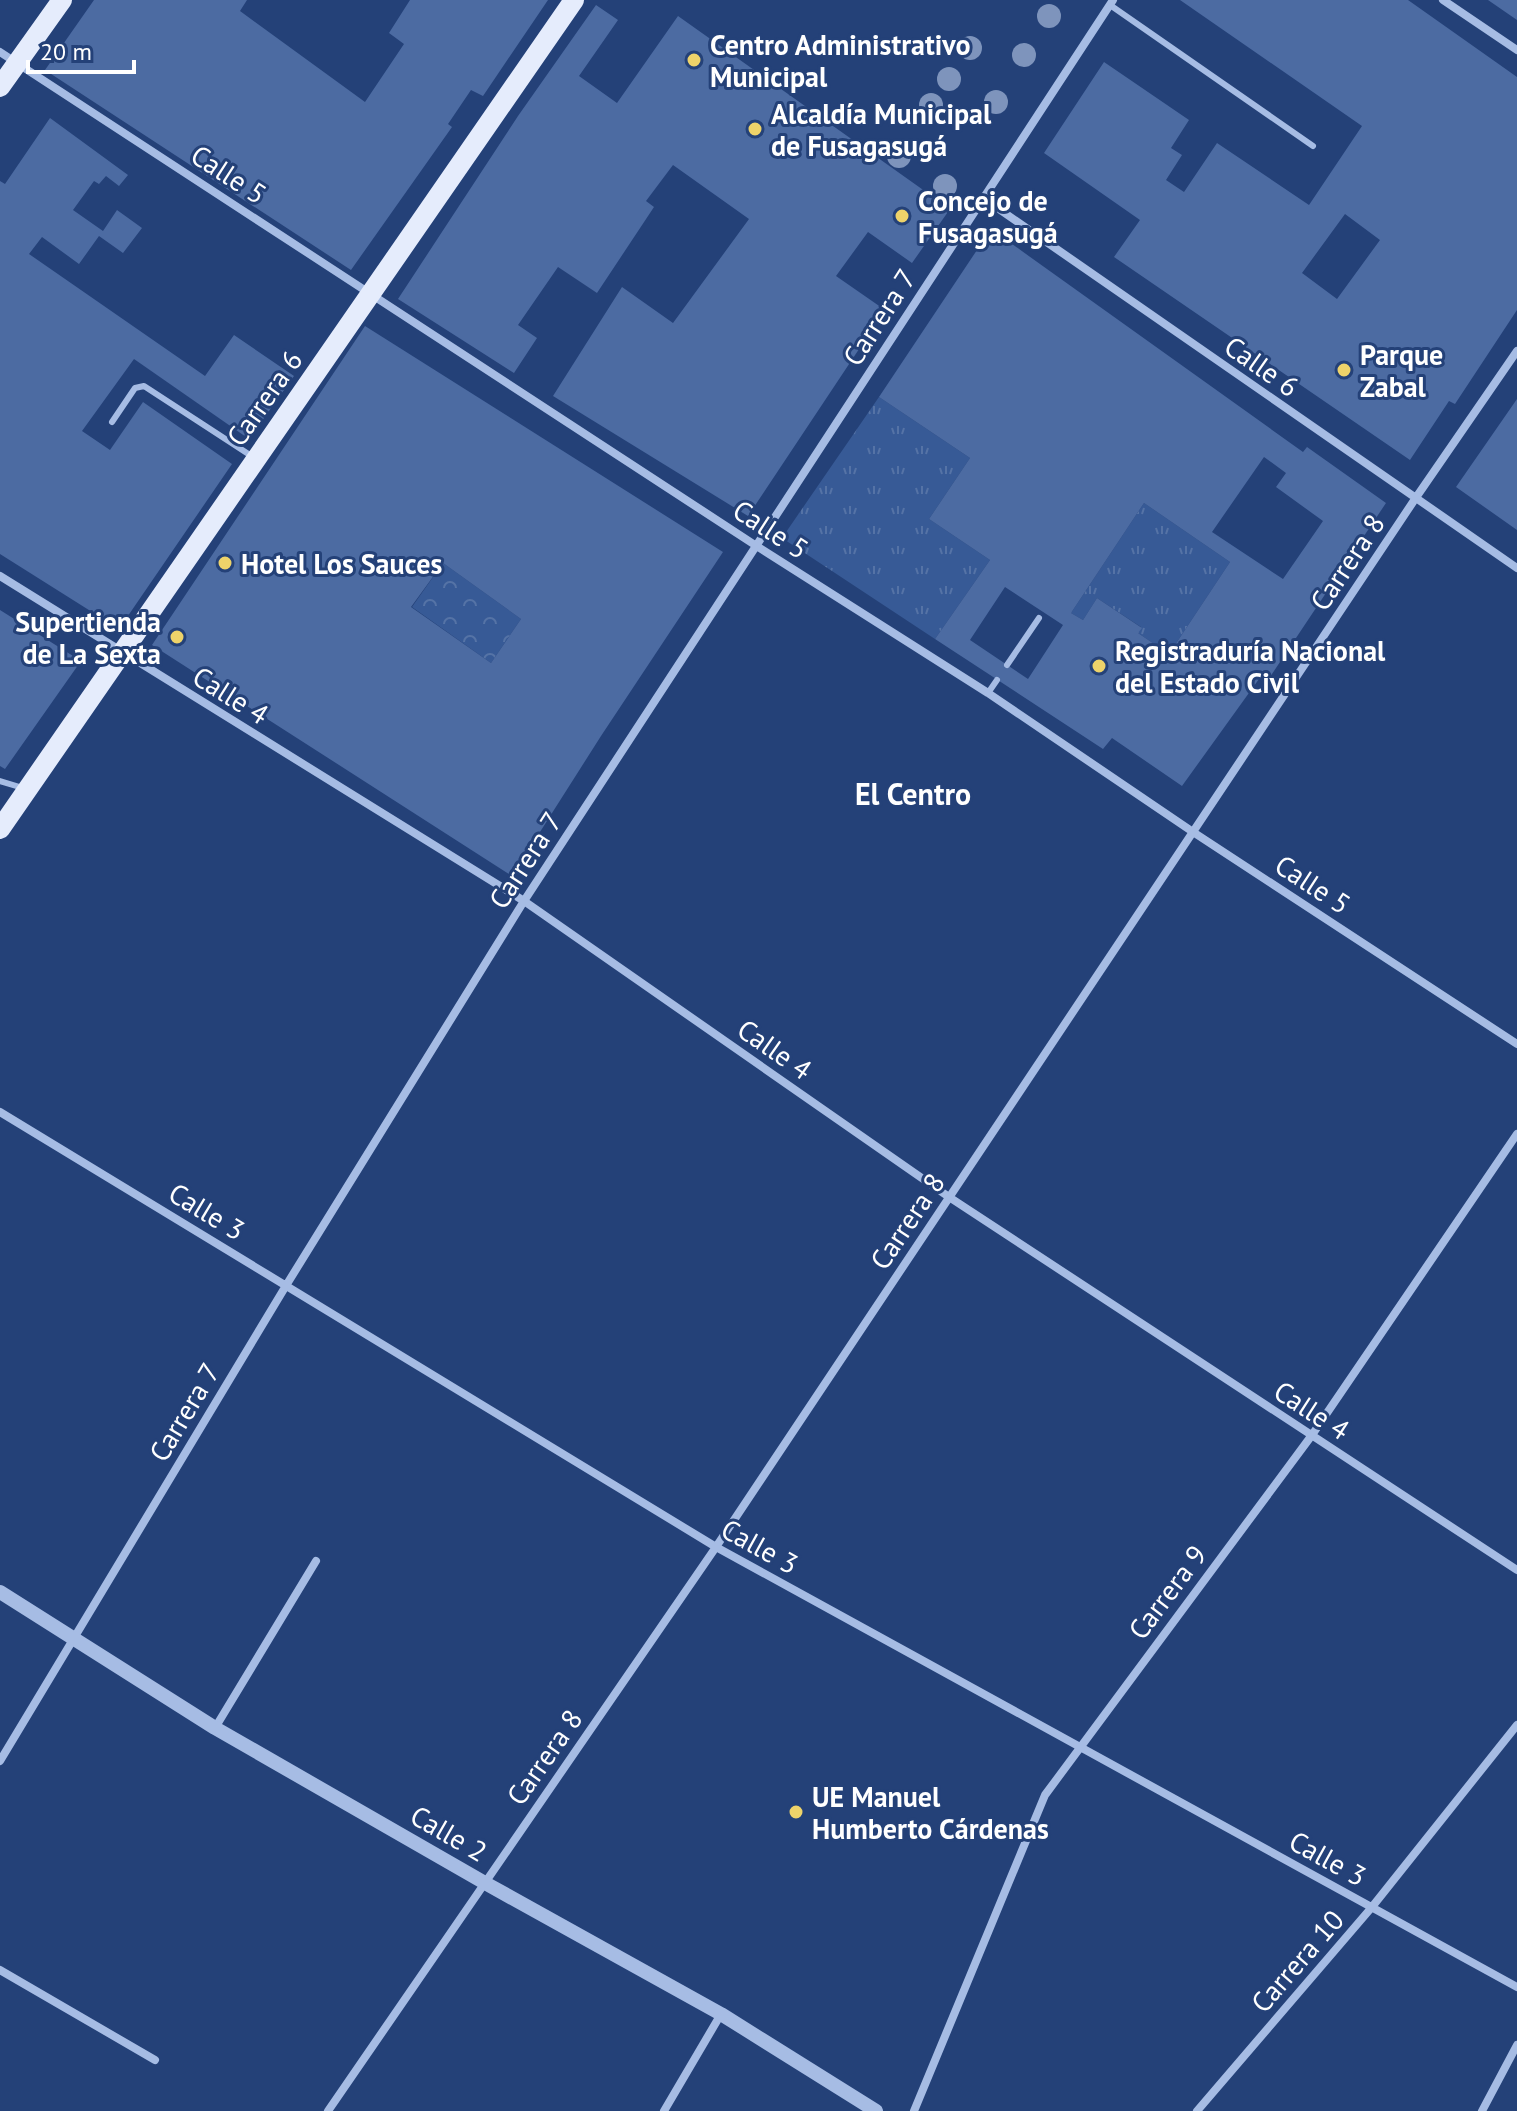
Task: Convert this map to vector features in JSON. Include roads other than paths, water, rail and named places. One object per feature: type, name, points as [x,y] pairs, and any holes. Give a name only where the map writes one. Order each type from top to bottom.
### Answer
[{"type":"main road","points":[[0,87],[9,56],[62,0]]},
{"type":"main road","name":"Carrera 6","points":[[0,829],[574,0]]},
{"type":"street","points":[[1443,0],[1517,50]]},
{"type":"street","name":"Carrera 7","points":[[0,1761],[287,1284],[524,901],[1111,3]]},
{"type":"street","name":"Calle 5","points":[[9,56],[755,545],[988,693],[1193,832],[1517,1044]]},
{"type":"street","name":"Calle 6","points":[[983,198],[1517,568]]},
{"type":"street","name":"Carrera 8","points":[[328,2111],[716,1547],[1517,351]]},
{"type":"street","name":"Calle 4","points":[[0,576],[524,901],[949,1197],[1517,1570]]},
{"type":"street","name":"Calle 3","points":[[0,1112],[716,1547],[1517,1987]]},
{"type":"street","name":"Carrera 9","points":[[914,2111],[1045,1795],[1312,1435],[1517,1134]]},
{"type":"street","points":[[215,1728],[316,1561]]},
{"type":"street","name":"Calle 2","points":[[0,1592],[215,1728],[721,2014],[876,2111]]},
{"type":"street","name":"Carrera 10","points":[[1197,2111],[1372,1907],[1517,1725]]},
{"type":"street","points":[[0,1970],[155,2060]]},
{"type":"street","points":[[664,2111],[721,2014]]},
{"type":"street","points":[[1482,2111],[1517,2045]]},
{"type":"lane","points":[[1111,3],[1313,146]]},
{"type":"lane","points":[[112,422],[135,388],[144,386],[256,459]]},
{"type":"lane","points":[[1007,665],[1039,618]]},
{"type":"lane","points":[[988,693],[997,680]]},
{"type":"lane","points":[[0,781],[28,789]]},
{"type":"place","name":"Centro Administrativo Municipal","points":[[694,60]]},
{"type":"place","name":"Alcaldía Municipal de Fusagasugá","points":[[755,129]]},
{"type":"place","name":"Concejo de Fusagasugá","points":[[902,216]]},
{"type":"place","name":"Parque Zabal","points":[[1344,370]]},
{"type":"place","name":"Hotel Los Sauces","points":[[225,563]]},
{"type":"place","name":"Supertienda de La Sexta","points":[[177,637]]},
{"type":"place","name":"Registraduría Nacional del Estado Civil","points":[[1099,666]]},
{"type":"place","name":"UE Manuel Humberto Cárdenas","points":[[796,1812]]},
{"type":"district","name":"El Centro","points":[[913,793]]}]
